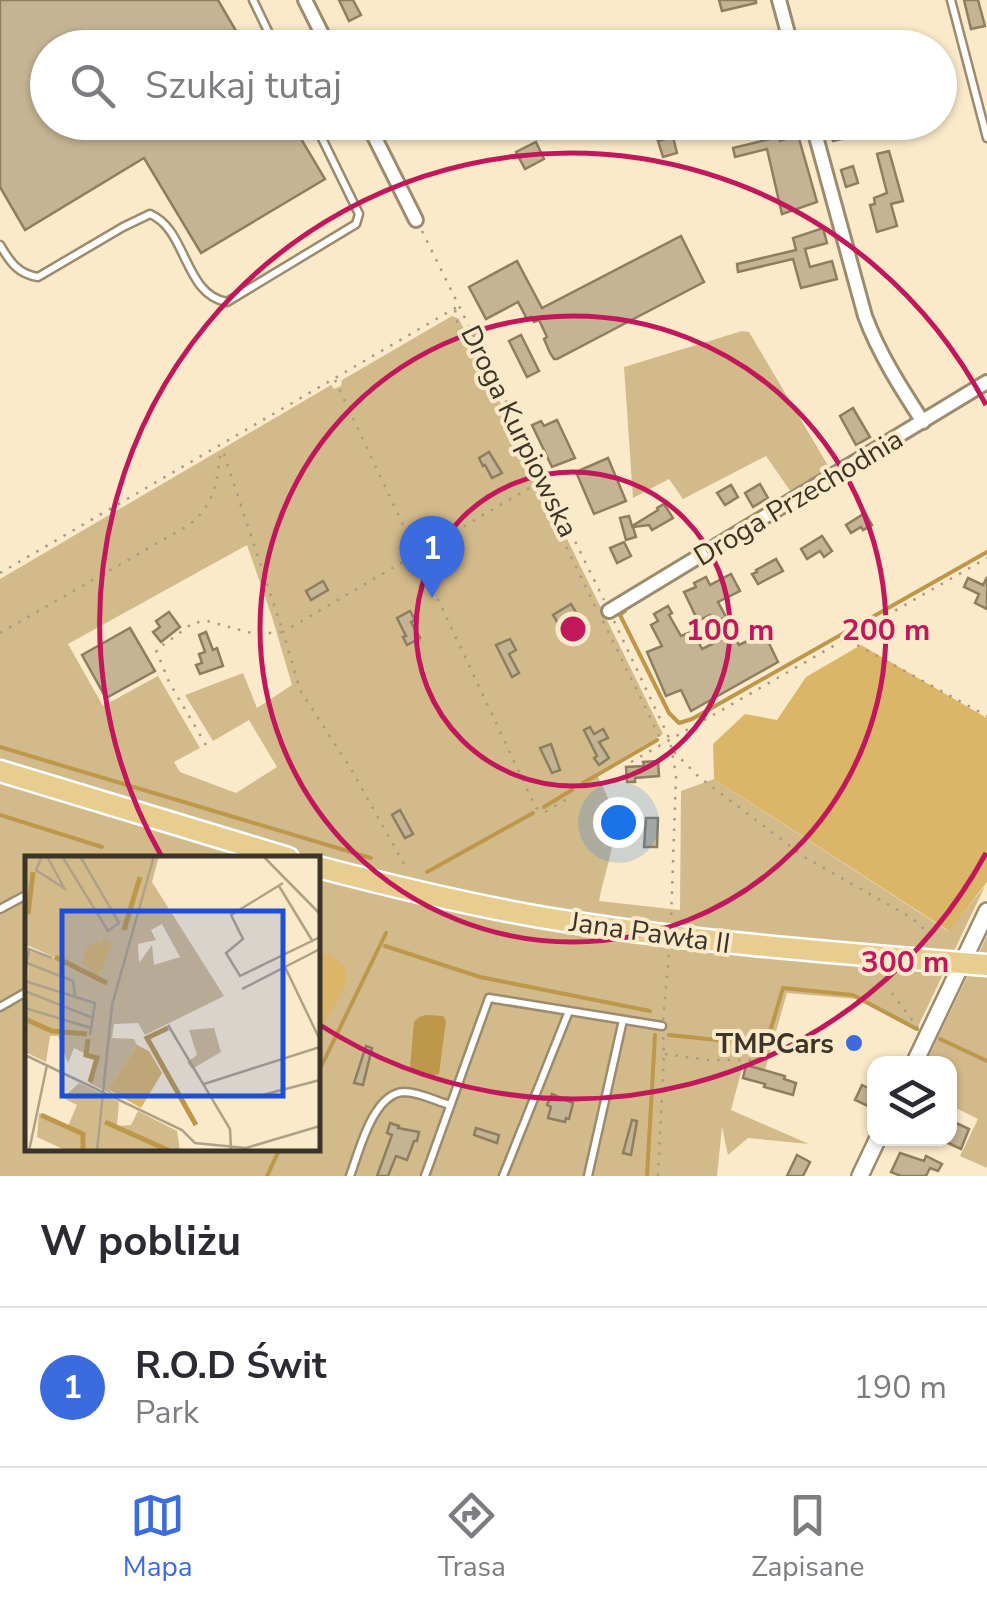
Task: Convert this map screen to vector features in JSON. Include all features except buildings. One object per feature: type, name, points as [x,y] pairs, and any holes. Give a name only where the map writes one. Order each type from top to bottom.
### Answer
[{"type":"main road","points":[[0,772],[281,856]]},
{"type":"main road","name":"Jana Pawła II","points":[[320,868],[544,918],[696,940],[987,966]]},
{"type":"street","points":[[304,0],[319,30]]},
{"type":"street","points":[[779,0],[787,30]]},
{"type":"street","points":[[375,140],[416,220]]},
{"type":"street","points":[[817,140],[865,316],[891,372],[923,422]]},
{"type":"street","name":"Droga Przechodnia","points":[[609,611],[987,382]]},
{"type":"street","points":[[918,1056],[987,911]]},
{"type":"lane","points":[[252,0],[267,30]]},
{"type":"lane","points":[[951,0],[987,138]]},
{"type":"lane","points":[[0,245],[24,275],[38,277],[150,214],[167,227],[203,290],[214,300],[228,302],[356,224],[359,214],[323,140]]},
{"type":"lane","points":[[0,909],[25,896]]},
{"type":"lane","points":[[0,1007],[25,993]]},
{"type":"lane","points":[[425,1176],[490,998],[662,1026]]},
{"type":"lane","points":[[503,1176],[569,1011]]},
{"type":"lane","points":[[588,1176],[623,1020]]},
{"type":"lane","points":[[350,1176],[382,1102],[396,1093],[407,1092],[450,1105]]},
{"type":"path","name":"Droga Kurpiowska","points":[[416,220],[670,740],[676,776],[671,921]]},
{"type":"path","points":[[0,573],[457,308]]},
{"type":"path","points":[[457,308],[456,322],[663,744]]},
{"type":"path","points":[[334,379],[536,808],[546,812],[567,799]]},
{"type":"path","points":[[222,446],[300,690],[352,769],[404,864]]},
{"type":"path","points":[[0,632],[201,515],[210,504],[222,446]]},
{"type":"path","points":[[206,744],[169,682],[156,650],[193,624],[207,621],[255,634],[284,632],[544,480]]},
{"type":"path","points":[[631,762],[987,558]]},
{"type":"path","points":[[847,639],[987,716]]},
{"type":"path","points":[[673,751],[698,777],[806,858],[912,918],[936,940]]},
{"type":"path","points":[[658,1176],[662,1026],[668,970]]},
{"type":"path","points":[[892,994],[919,1029]]},
{"type":"path","points":[[664,1054],[767,1063]]},
{"type":"shaded area","points":[[452,316],[459,319],[663,734],[596,773],[614,822],[599,901],[680,910],[681,791],[714,779],[948,931],[985,886],[916,1031],[856,999],[787,993],[765,1070],[743,1065],[731,1110],[809,1144],[748,1138],[728,1155],[722,1127],[717,1176],[0,1176],[0,579],[331,385],[334,389],[341,386],[342,380]],"holes":[[[247,545],[292,685],[257,708],[243,673],[185,695],[213,741],[249,720],[277,767],[236,793],[180,772],[174,762],[200,748],[158,676],[103,706],[68,644]]]},
{"type":"shaded area","points":[[749,332],[839,484],[802,508],[766,456],[683,499],[669,479],[633,498],[624,367]]},
{"type":"shaded area","points":[[861,645],[987,718],[987,882],[949,931],[714,779],[713,744],[745,714],[777,720],[806,677]]},
{"type":"shaded area","points":[[987,936],[987,1168],[960,1156],[978,1119],[957,1108],[957,1056],[929,1056]]},
{"type":"shaded area","points":[[320,952],[341,963],[346,971],[344,988],[320,1035]]},
{"type":"shaded area","points":[[426,1015],[443,1016],[446,1021],[439,1074],[412,1072],[410,1068],[414,1022]]},
{"type":"waterway","points":[[625,611],[620,615],[669,713],[679,723],[987,552]]},
{"type":"waterway","points":[[583,783],[657,740]]},
{"type":"waterway","points":[[0,747],[371,858]]},
{"type":"waterway","points":[[544,807],[572,790]]},
{"type":"waterway","points":[[427,872],[533,813]]},
{"type":"waterway","points":[[0,815],[102,847]]},
{"type":"waterway","points":[[320,1069],[386,933]]},
{"type":"waterway","points":[[385,946],[480,977],[650,1011]]},
{"type":"waterway","points":[[669,1035],[766,1045],[783,988],[853,995],[917,1029]]},
{"type":"waterway","points":[[647,1176],[655,1035]]},
{"type":"waterway","points":[[940,1039],[987,1061]]},
{"type":"waterway","points":[[267,1176],[279,1151]]},
{"type":"place","name":"R.O.D Świt","points":[[432,598]]},
{"type":"place","name":"TMPCars","points":[[854,1043]]}]
